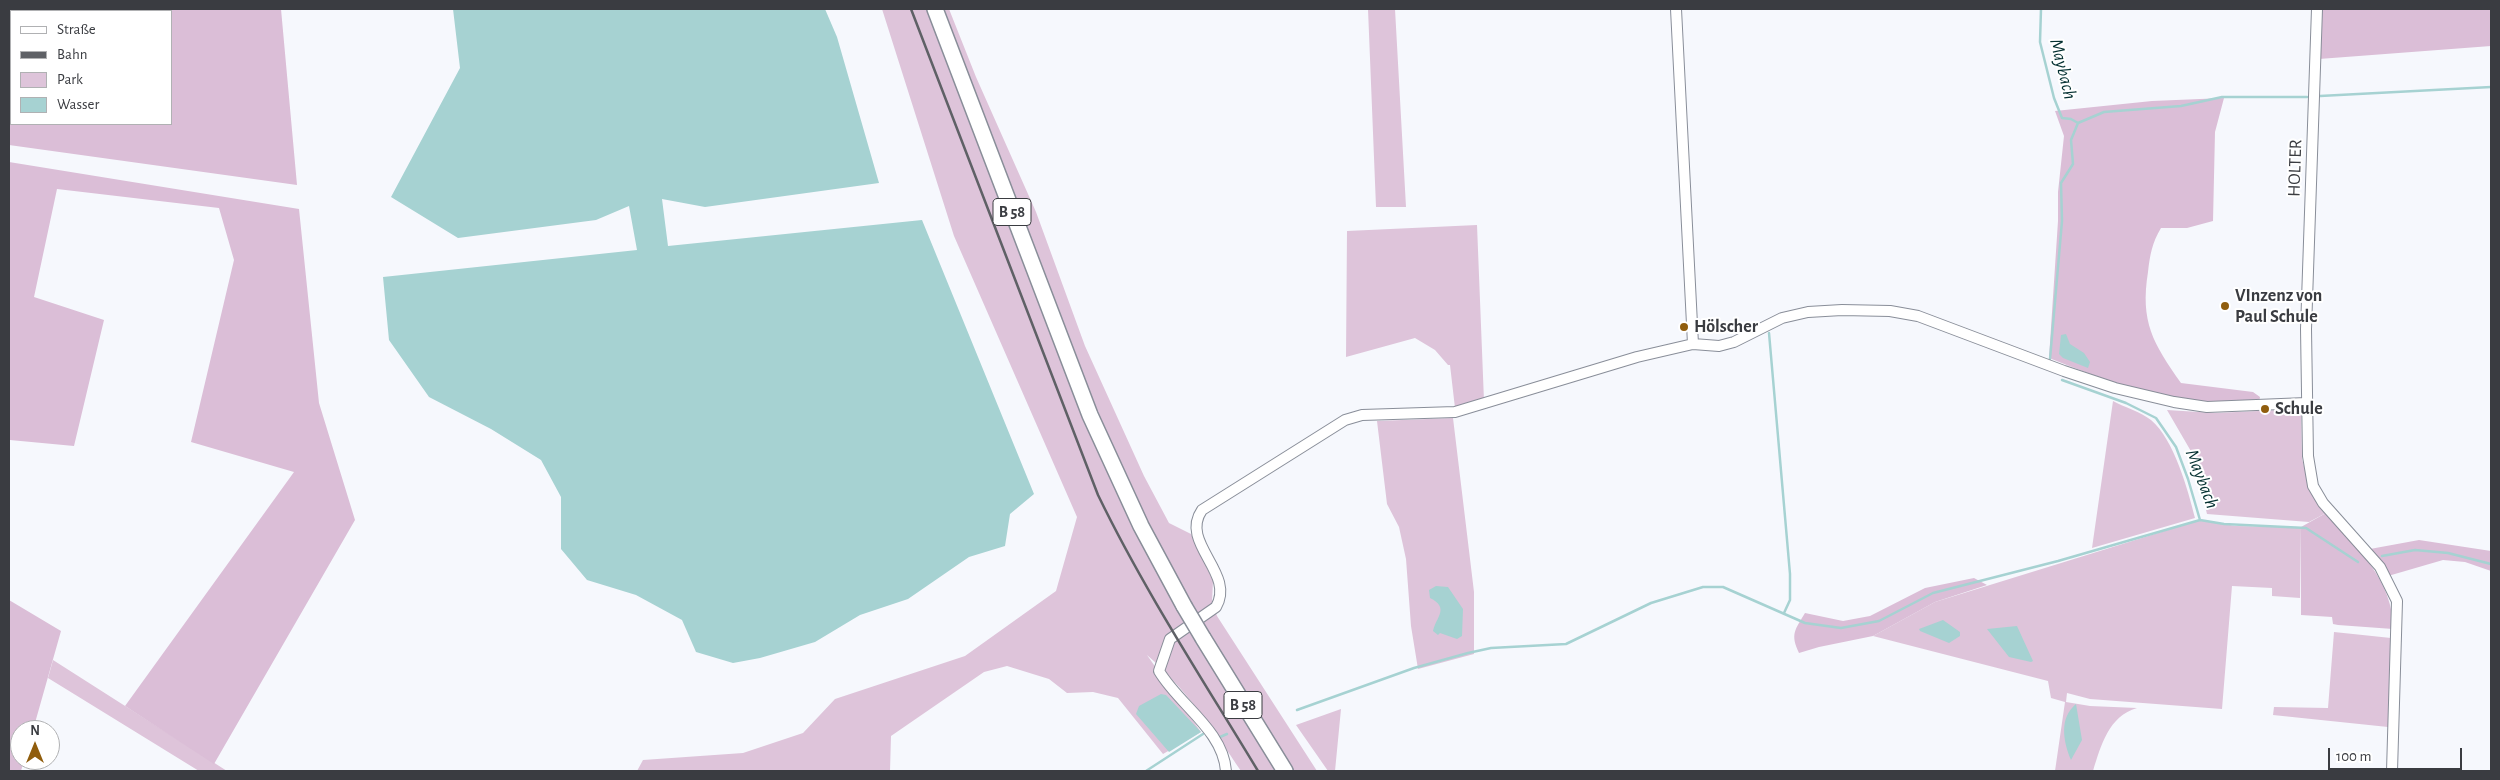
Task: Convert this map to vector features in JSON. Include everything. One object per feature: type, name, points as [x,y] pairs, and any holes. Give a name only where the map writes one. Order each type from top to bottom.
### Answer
[{"type":"main road","name":"B 58","points":[[935,9],[1090,415],[1140,526],[1184,606],[1285,771]]},
{"type":"street","points":[[1676,9],[1693,344]]},
{"type":"street","name":"HOLTER","points":[[2317,9],[2306,329],[2308,456],[2313,486],[2323,503],[2380,567],[2397,601],[2392,771]]},
{"type":"street","points":[[1226,771],[1222,754],[1213,738],[1171,689],[1159,671],[1170,638],[1216,607],[1218,603],[1219,582],[1197,537],[1196,518],[1202,510],[1345,420],[1362,415],[1455,412],[1638,357],[1693,344],[1719,346],[1734,342],[1782,318],[1808,312],[1890,311],[1939,324],[2115,388],[2174,402],[2207,407],[2306,404]]},
{"type":"green space","points":[[882,9],[949,9],[976,77],[1036,212],[1085,346],[1144,476],[1169,523],[1191,534],[1213,581],[1212,602],[1217,616],[1317,771],[1241,771],[1186,695],[1147,655],[1201,732],[1163,754],[1118,698],[1093,692],[1067,693],[1049,679],[1007,666],[984,672],[891,736],[890,771],[637,771],[643,760],[743,753],[803,733],[835,699],[965,656],[1056,591],[1077,517],[954,236]]},
{"type":"green space","points":[[1368,9],[1395,9],[1406,207],[1376,207]]},
{"type":"green space","points":[[1477,225],[1484,401],[1455,408],[1450,365],[1435,350],[1415,338],[1346,357],[1347,231]]},
{"type":"green space","points":[[2113,401],[2147,417],[2167,439],[2179,466],[2195,518],[2092,548]]},
{"type":"green space","points":[[2301,409],[2302,459],[2311,491],[2326,513],[2309,522],[2207,514],[2192,453],[2167,410],[2215,413]]},
{"type":"green space","points":[[1453,418],[1474,592],[1474,654],[1418,669],[1411,626],[1406,559],[1399,527],[1387,504],[1377,421]]},
{"type":"green space","points":[[2200,520],[2236,526],[2301,527],[2300,598],[2272,596],[2272,588],[2232,586],[2222,709],[2090,699],[2067,693],[2066,702],[2090,706],[2137,708],[2127,712],[2113,725],[2099,751],[2093,771],[2055,771],[2065,702],[2051,698],[2048,681],[1873,636],[1935,602]]},
{"type":"green space","points":[[2334,632],[2391,638],[2388,727],[2273,715],[2274,707],[2328,708]]},
{"type":"green space","points":[[53,660],[227,771],[199,771],[48,678]]},
{"type":"green space","points":[[1341,709],[1335,771],[1328,771],[1296,725]]},
{"type":"shaded area","points":[[9,9],[281,9],[297,185],[9,145]]},
{"type":"shaded area","points":[[2322,9],[2491,9],[2491,46],[2319,59]]},
{"type":"shaded area","points":[[2224,98],[2215,132],[2213,221],[2187,228],[2161,228],[2153,244],[2146,289],[2146,305],[2151,331],[2156,343],[2181,383],[2253,392],[2260,397],[2259,402],[2217,404],[2175,399],[2132,388],[2049,358],[2058,221],[2058,192],[2064,136],[2055,111],[2152,101]]},
{"type":"shaded area","points":[[9,162],[299,209],[319,403],[355,520],[214,764],[125,706],[294,472],[191,442],[234,260],[219,208],[57,189],[34,297],[104,320],[74,446],[10,440],[9,444]]},
{"type":"shaded area","points":[[2326,513],[2361,552],[2380,580],[2392,612],[2393,629],[2338,625],[2333,624],[2332,617],[2301,615],[2301,527]]},
{"type":"shaded area","points":[[2419,540],[2491,551],[2491,571],[2465,562],[2443,560],[2388,576],[2370,549]]},
{"type":"shaded area","points":[[1974,578],[1987,585],[1935,602],[1873,636],[1799,653],[1796,647],[1795,632],[1805,613],[1843,621],[1870,616],[1925,588]]},
{"type":"shaded area","points":[[9,600],[61,631],[36,720],[10,720],[10,770],[21,770],[9,771]]},
{"type":"water","points":[[453,9],[825,9],[837,37],[879,183],[705,207],[662,199],[668,246],[922,220],[1034,494],[1010,514],[1005,546],[969,557],[908,599],[860,615],[815,642],[760,658],[733,663],[696,652],[682,620],[636,595],[587,580],[561,549],[561,497],[541,460],[491,429],[429,397],[389,340],[383,277],[637,250],[629,206],[596,220],[458,238],[391,197],[460,68]]},
{"type":"water","points":[[2066,334],[2070,344],[2084,353],[2090,362],[2088,368],[2063,358],[2059,354],[2061,335]]},
{"type":"water","points":[[1436,586],[1448,587],[1463,609],[1462,636],[1457,639],[1440,633],[1438,635],[1433,631],[1441,609],[1430,598],[1429,590]]},
{"type":"water","points":[[1943,620],[1960,632],[1960,636],[1949,643],[1919,629]]},
{"type":"water","points":[[2017,626],[2033,661],[2031,662],[2009,657],[1987,629]]},
{"type":"water","points":[[1161,694],[1166,695],[1201,732],[1169,752],[1136,714],[1139,706]]},
{"type":"water","points":[[2076,704],[2082,740],[2071,760],[2064,730],[2067,716]]},
{"type":"waterway","name":"Maybach","points":[[2041,9],[2040,42],[2054,98],[2062,118],[2071,119],[2078,123],[2071,140],[2073,164],[2061,183],[2062,221],[2050,359]]},
{"type":"waterway","points":[[2320,96],[2491,87]]},
{"type":"waterway","points":[[2078,123],[2104,112],[2181,106],[2222,97],[2307,97]]},
{"type":"waterway","points":[[1769,333],[1790,574],[1790,600],[1784,613]]},
{"type":"waterway","name":"Maybach","points":[[2062,380],[2126,403],[2156,418],[2176,447],[2200,520],[2224,524],[2306,528],[2358,562]]},
{"type":"waterway","points":[[1297,710],[1414,668],[1468,653],[1491,648],[1566,644],[1651,603],[1703,587],[1723,587],[1805,623],[1841,628],[1879,621],[1933,593],[2058,561],[2200,520]]},
{"type":"waterway","name":"Maybach","points":[[2382,556],[2415,550],[2448,553],[2491,564]]},
{"type":"waterway","points":[[1146,771],[1203,734]]},
{"type":"waterway","points":[[1220,737],[1227,734]]},
{"type":"railway","points":[[911,9],[1098,495],[1154,600],[1258,771]]},
{"type":"place","name":"VInzenz von Paul Schule","points":[[2225,306]]},
{"type":"place","name":"Hölscher","points":[[1684,327]]},
{"type":"place","name":"Schule","points":[[2265,409]]}]
